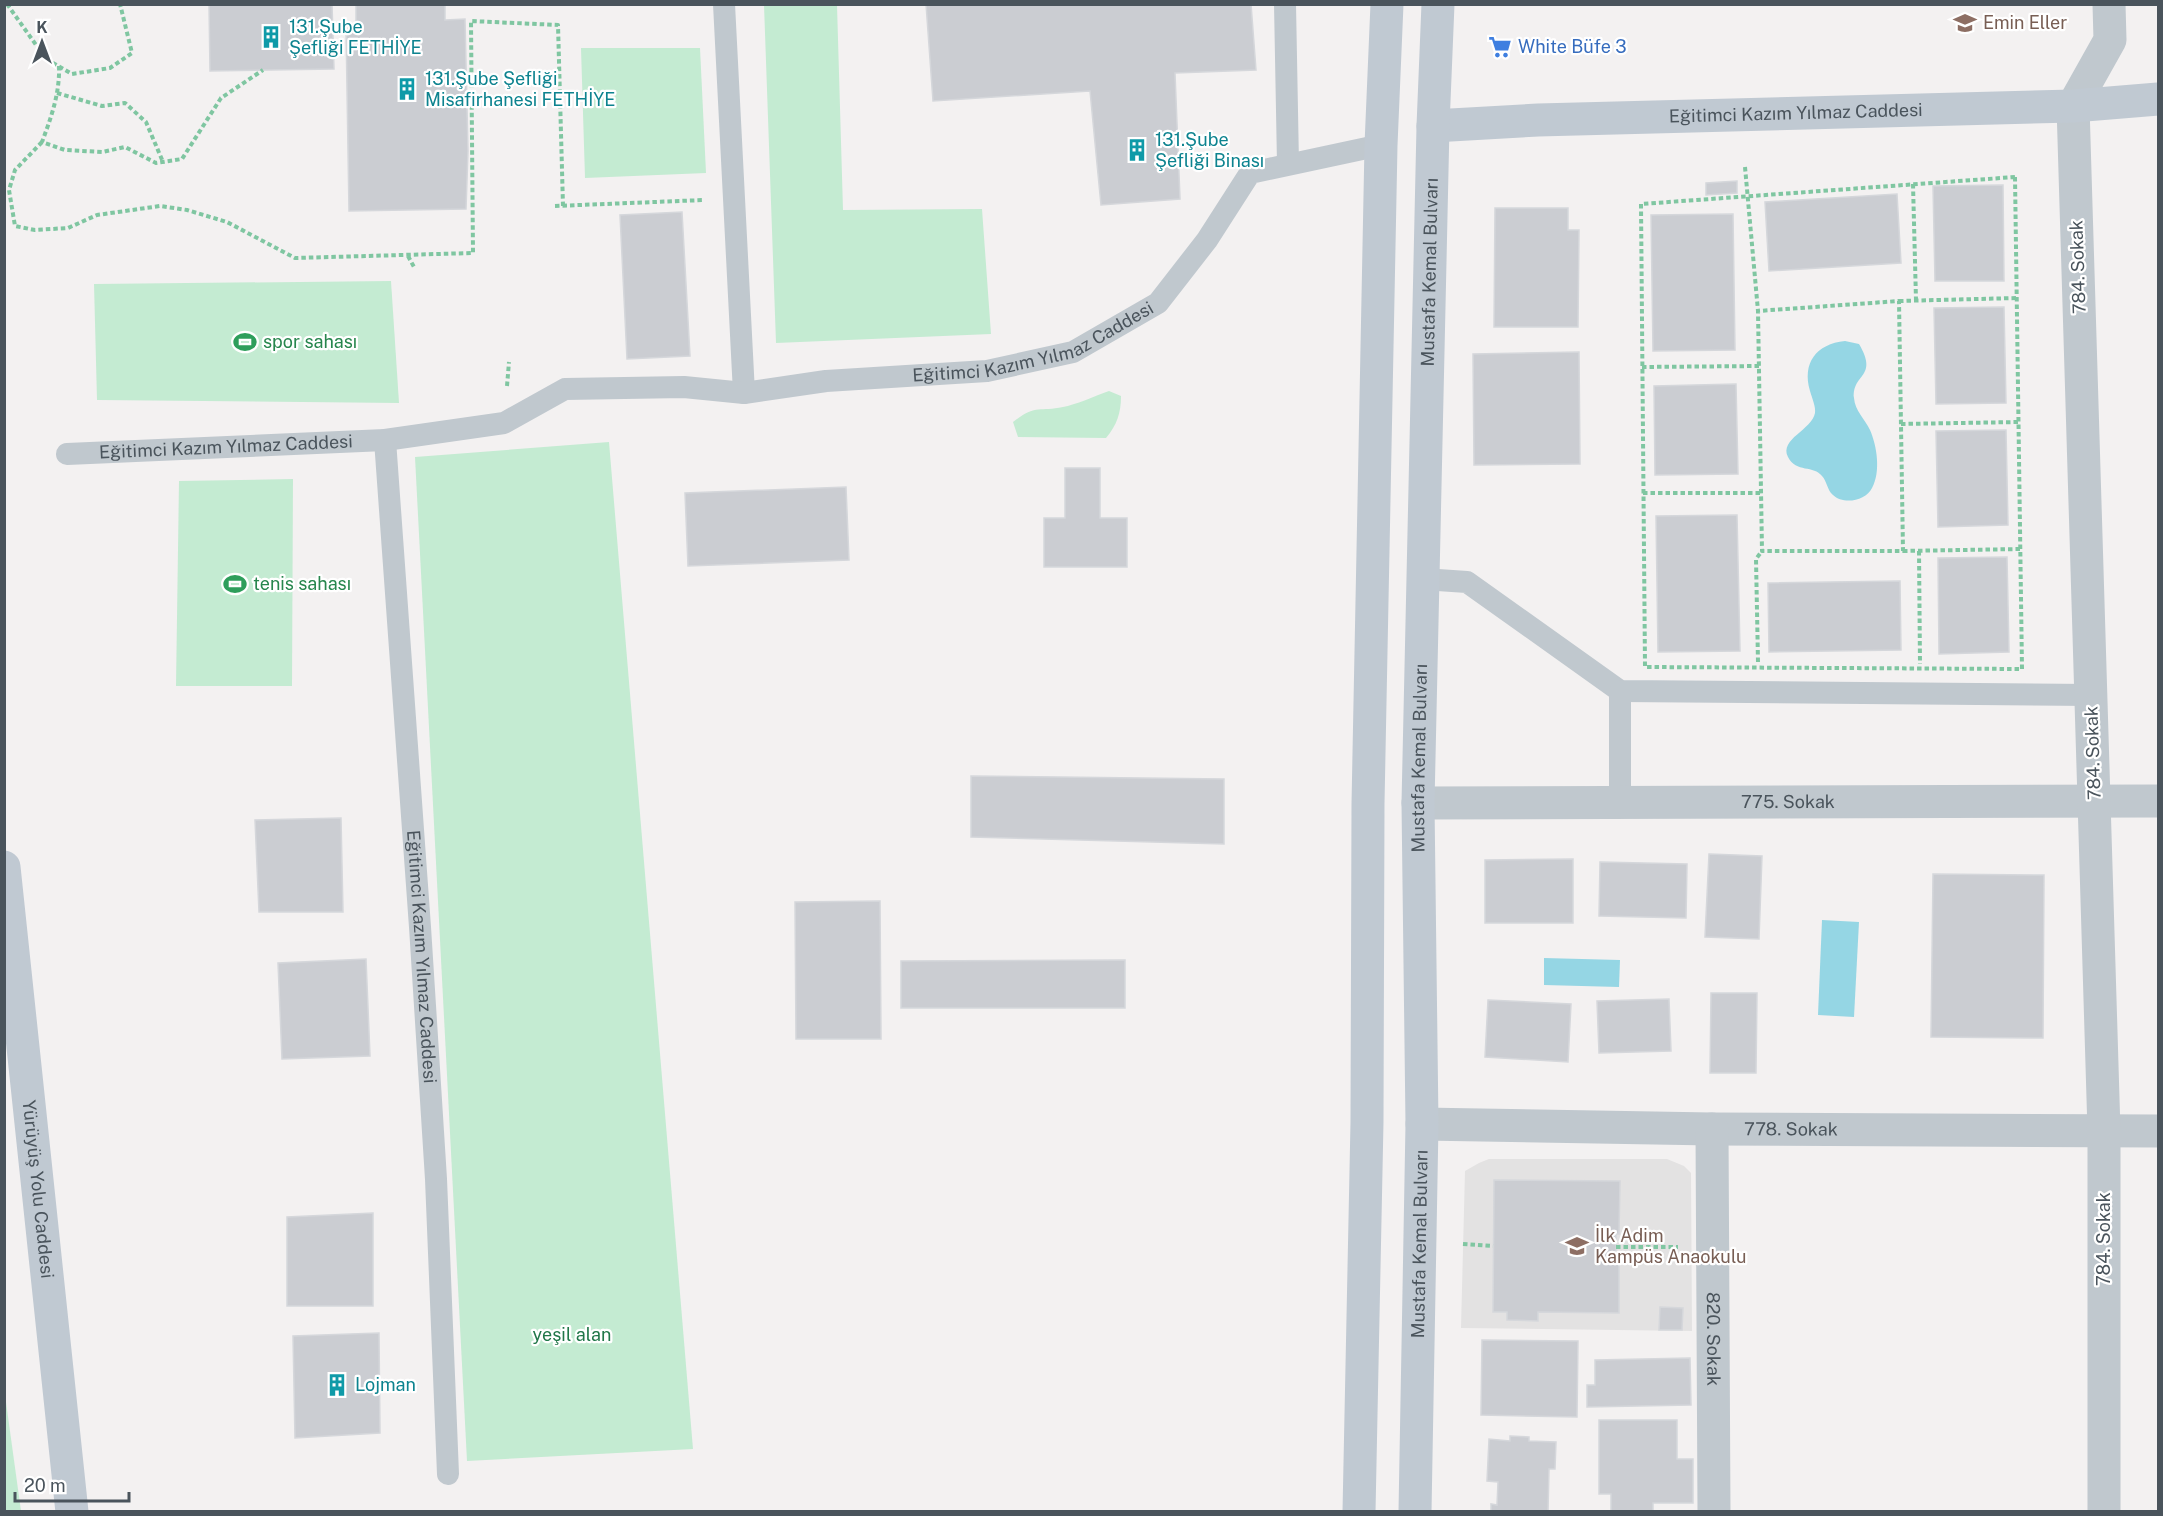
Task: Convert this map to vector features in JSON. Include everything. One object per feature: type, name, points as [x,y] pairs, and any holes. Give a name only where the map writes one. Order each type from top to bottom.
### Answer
[{"type":"main road","points":[[1359,1512],[1367,1122],[1368,804],[1381,145],[1387,4]]},
{"type":"main road","name":"Mustafa Kemal Bulvarı","points":[[1415,1512],[1422,1124],[1418,803],[1433,126],[1438,4]]},
{"type":"main road","name":"Eğitimci Kazım Yılmaz Caddesi","points":[[1433,126],[1538,120],[2073,106],[2158,99]]},
{"type":"main road","name":"Yürüyüş Yolu Caddesi","points":[[4,867],[72,1512]]},
{"type":"street","points":[[2073,106],[2110,40],[2109,4]]},
{"type":"street","name":"784. Sokak","points":[[2073,106],[2104,1131],[2104,1512]]},
{"type":"street","name":"775. Sokak","points":[[1418,803],[2158,801]]},
{"type":"street","name":"778. Sokak","points":[[1422,1124],[1712,1129],[2158,1131]]},
{"type":"street","name":"820. Sokak","points":[[1712,1129],[1714,1512]]},
{"type":"lane","points":[[724,4],[744,393]]},
{"type":"lane","points":[[1285,4],[1288,164]]},
{"type":"lane","name":"Eğitimci Kazım Yılmaz Caddesi","points":[[67,454],[385,440],[504,423],[565,390],[684,387],[744,393],[826,381],[987,371],[1073,352],[1158,303],[1207,240],[1250,173],[1381,145]]},
{"type":"lane","name":"Eğitimci Kazım Yılmaz Caddesi","points":[[385,440],[436,1179],[448,1474]]},
{"type":"lane","points":[[1423,579],[1467,582],[1620,691],[2091,695]]},
{"type":"lane","points":[[1620,691],[1620,802]]},
{"type":"path","points":[[7,4],[46,59],[72,74],[110,68],[132,53],[120,4]]},
{"type":"path","points":[[59,66],[54,111],[42,142],[15,170],[9,190],[15,226],[35,230],[68,228],[98,215],[160,206],[187,210],[227,222],[295,258],[473,253],[471,21],[558,25],[563,206]]},
{"type":"path","points":[[42,142],[65,150],[102,152],[125,147],[156,163],[182,159],[221,98],[263,70]]},
{"type":"path","points":[[57,93],[102,106],[125,103],[146,122],[163,162]]},
{"type":"path","points":[[1745,167],[1758,312],[1762,551],[1756,559],[1758,668]]},
{"type":"path","points":[[2015,177],[2022,669],[1646,667],[1641,204],[1913,184],[2015,177]]},
{"type":"path","points":[[1913,184],[1916,300]]},
{"type":"path","points":[[555,206],[734,199]]},
{"type":"path","points":[[408,255],[414,267]]},
{"type":"path","points":[[1758,312],[1916,300],[2017,298]]},
{"type":"path","points":[[1899,301],[1903,550]]},
{"type":"path","points":[[1642,368],[1759,366]]},
{"type":"path","points":[[1901,424],[2019,422]]},
{"type":"path","points":[[1643,493],[1761,493]]},
{"type":"path","points":[[1762,551],[2020,549]]},
{"type":"path","points":[[1919,550],[1920,669]]},
{"type":"path","points":[[1463,1244],[1493,1246]]},
{"type":"path","points":[[1616,1247],[1681,1247]]},
{"type":"shaded area","name":"İlk Adim Kampüs Anaokulu","points":[[1489,1159],[1667,1159],[1684,1166],[1691,1173],[1692,1331],[1461,1328],[1465,1171]]},
{"type":"green space","points":[[764,5],[837,5],[843,210],[982,209],[991,334],[776,343]]},
{"type":"green space","points":[[581,48],[700,48],[706,173],[585,178]]},
{"type":"green space","name":"spor sahası","points":[[391,281],[399,403],[97,400],[94,284]]},
{"type":"green space","points":[[1109,391],[1121,396],[1121,402],[1116,423],[1106,438],[1018,437],[1013,422],[1027,413],[1068,406]]},
{"type":"green space","name":"yeşil alan","points":[[609,442],[693,1449],[467,1461],[415,457]]},
{"type":"green space","name":"tenis sahası","points":[[293,479],[292,686],[176,686],[179,481]]},
{"type":"green space","points":[[5,1395],[21,1511],[5,1511]]},
{"type":"water","points":[[1845,341],[1859,344],[1864,355],[1866,369],[1854,390],[1854,398],[1856,407],[1872,436],[1877,467],[1875,482],[1869,492],[1860,499],[1848,501],[1833,495],[1819,473],[1791,462],[1786,451],[1792,440],[1813,419],[1815,413],[1808,381],[1810,364],[1819,351],[1826,346]]},
{"type":"water","points":[[1822,920],[1859,922],[1854,1017],[1818,1015]]},
{"type":"water","points":[[1544,958],[1620,960],[1619,987],[1544,985]]},
{"type":"building","name":"131.Şube Şefliği FETHİYE","points":[[209,4],[332,4],[334,69],[210,71]]},
{"type":"building","name":"131.Şube Şefliği Misafirhanesi FETHİYE","points":[[356,4],[445,4],[445,20],[465,19],[468,151],[466,209],[349,211],[346,28],[356,28]]},
{"type":"building","name":"131.Şube Şefliği Binası","points":[[926,4],[1251,4],[1256,70],[1175,73],[1180,199],[1101,205],[1090,91],[933,101]]},
{"type":"building","points":[[1737,181],[1737,193],[1706,195],[1706,183]]},
{"type":"building","points":[[2003,185],[2004,281],[1935,281],[1933,186]]},
{"type":"building","points":[[1897,194],[1901,263],[1769,271],[1765,202]]},
{"type":"building","points":[[1495,208],[1568,208],[1568,230],[1579,230],[1578,327],[1494,327]]},
{"type":"building","points":[[682,212],[690,356],[627,359],[620,215]]},
{"type":"building","points":[[1733,214],[1735,350],[1653,351],[1651,215]]},
{"type":"building","points":[[2004,307],[2006,403],[1936,404],[1934,308]]},
{"type":"building","points":[[1579,352],[1580,464],[1474,465],[1473,354]]},
{"type":"building","points":[[1736,384],[1738,474],[1655,475],[1654,386]]},
{"type":"building","points":[[2006,430],[2008,525],[1938,527],[1936,431]]},
{"type":"building","points":[[1065,468],[1100,468],[1100,518],[1127,518],[1127,567],[1044,567],[1044,518],[1065,518]]},
{"type":"building","points":[[846,487],[849,560],[688,566],[685,493]]},
{"type":"building","points":[[1737,515],[1740,651],[1658,652],[1656,516]]},
{"type":"building","points":[[2007,557],[2009,652],[1939,654],[1938,558]]},
{"type":"building","points":[[1900,581],[1901,650],[1769,652],[1768,583]]},
{"type":"building","points":[[971,776],[1224,779],[1224,844],[971,837]]},
{"type":"building","points":[[341,818],[343,912],[259,912],[255,820]]},
{"type":"building","points":[[1709,854],[1762,856],[1759,939],[1705,937]]},
{"type":"building","points":[[1573,859],[1573,923],[1485,923],[1485,860]]},
{"type":"building","points":[[1600,862],[1687,864],[1686,918],[1599,916]]},
{"type":"building","points":[[1933,874],[2044,875],[2043,1038],[1931,1037]]},
{"type":"building","points":[[880,901],[881,1039],[796,1039],[795,902]]},
{"type":"building","points":[[366,959],[370,1056],[282,1059],[278,963]]},
{"type":"building","points":[[1125,960],[1125,1008],[901,1008],[901,961]]},
{"type":"building","points":[[1711,993],[1757,993],[1756,1073],[1710,1073]]},
{"type":"building","points":[[1669,999],[1671,1051],[1599,1053],[1597,1001]]},
{"type":"building","points":[[1488,1000],[1571,1004],[1568,1062],[1485,1057]]},
{"type":"building","points":[[1494,1180],[1620,1181],[1619,1234],[1616,1234],[1616,1261],[1619,1261],[1619,1313],[1538,1312],[1538,1321],[1507,1320],[1507,1312],[1493,1312]]},
{"type":"building","points":[[373,1213],[373,1306],[287,1306],[287,1217]]},
{"type":"building","points":[[1660,1307],[1683,1308],[1682,1330],[1659,1330]]},
{"type":"building","name":"Lojman","points":[[379,1333],[380,1433],[295,1438],[293,1336]]},
{"type":"building","points":[[1482,1340],[1578,1341],[1577,1417],[1481,1415]]},
{"type":"building","points":[[1690,1358],[1691,1405],[1587,1407],[1587,1385],[1595,1385],[1595,1360]]},
{"type":"building","points":[[1599,1420],[1677,1420],[1677,1459],[1693,1459],[1693,1503],[1653,1503],[1653,1512],[1611,1512],[1611,1494],[1599,1494]]},
{"type":"building","points":[[1510,1436],[1529,1437],[1529,1441],[1556,1442],[1555,1469],[1549,1469],[1548,1512],[1491,1512],[1491,1504],[1497,1505],[1498,1482],[1487,1481],[1489,1439],[1510,1441]]},
{"type":"place","name":"Emin Eller","points":[[1965,23]]},
{"type":"place","name":"131.Şube Şefliği FETHİYE","points":[[271,37]]},
{"type":"place","name":"White Büfe 3","points":[[1500,47]]},
{"type":"place","name":"131.Şube Şefliği Misafirhanesi FETHİYE","points":[[407,89]]},
{"type":"place","name":"131.Şube Şefliği Binası","points":[[1137,150]]},
{"type":"place","name":"spor sahası","points":[[245,342]]},
{"type":"place","name":"tenis sahası","points":[[235,584]]},
{"type":"place","name":"İlk Adim Kampüs Anaokulu","points":[[1577,1246]]},
{"type":"place","name":"Lojman","points":[[337,1385]]}]
